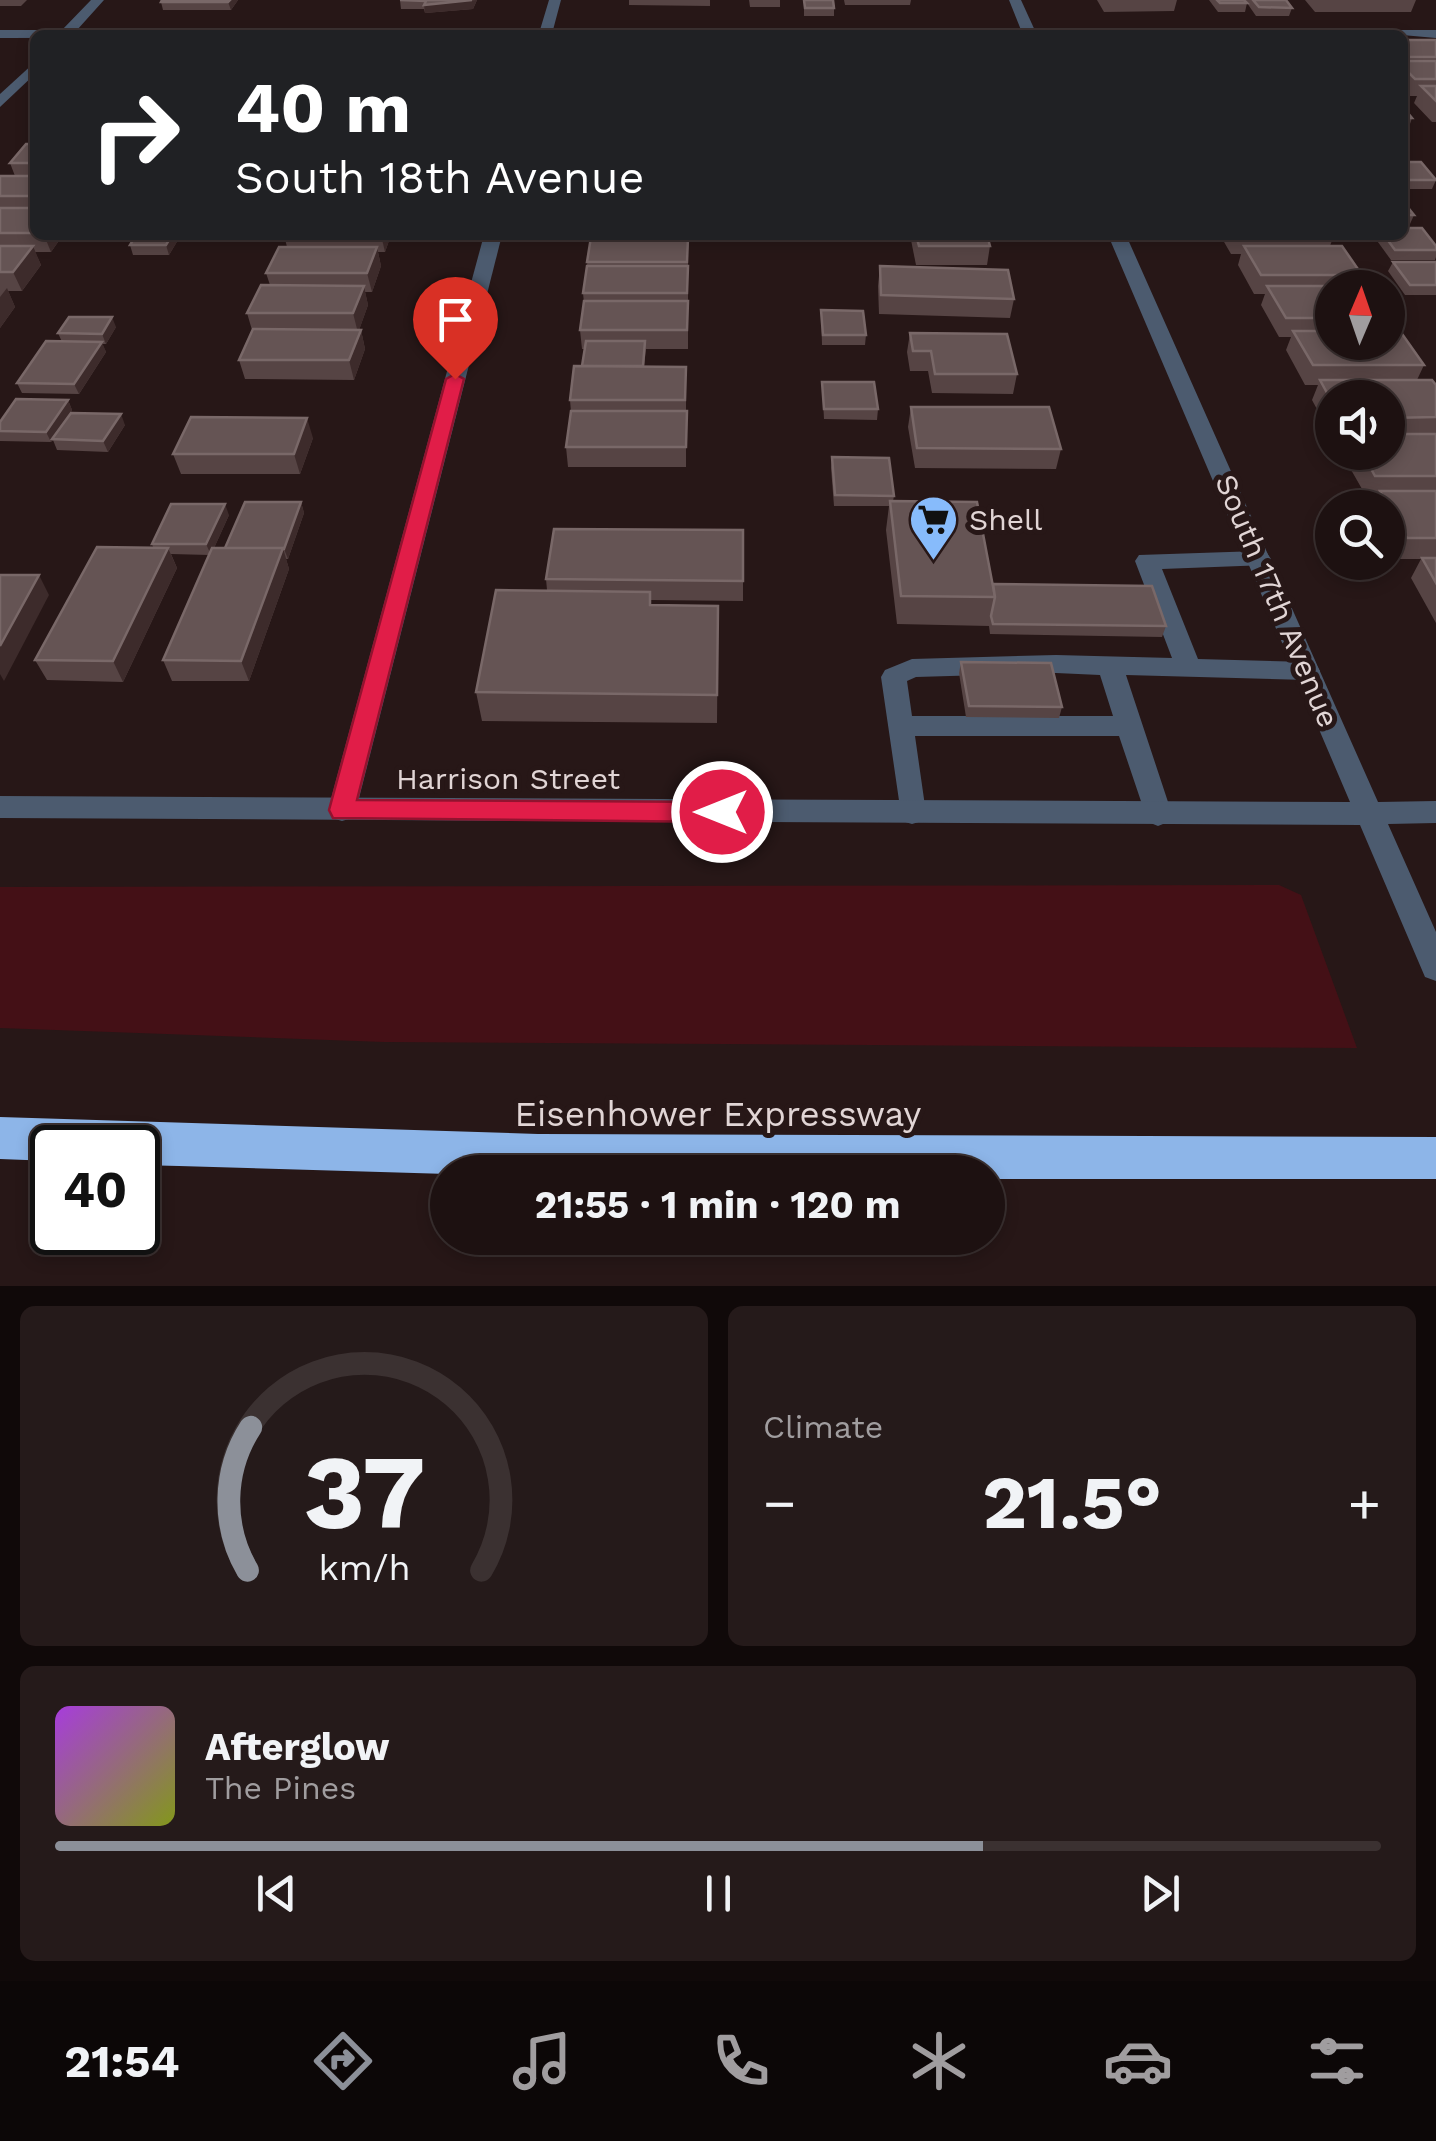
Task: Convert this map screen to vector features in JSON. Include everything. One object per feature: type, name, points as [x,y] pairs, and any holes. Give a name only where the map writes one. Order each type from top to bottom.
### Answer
[{"type":"highway","name":"Eisenhower Expressway","points":[[0,1138],[234,1150],[606,1158],[1436,1158]]},
{"type":"street","points":[[69,30],[98,0]]},
{"type":"street","points":[[546,30],[554,0]]},
{"type":"street","points":[[1015,0],[1028,30]]},
{"type":"street","points":[[0,34],[30,34]]},
{"type":"street","points":[[1408,34],[1436,34]]},
{"type":"street","points":[[0,103],[30,71]]},
{"type":"street","points":[[342,810],[492,240]]},
{"type":"street","name":"South 17th Avenue","points":[[1120,240],[1436,967]]},
{"type":"street","points":[[1189,668],[1147,561],[1259,559]]},
{"type":"street","points":[[1110,666],[1158,814]]},
{"type":"street","points":[[912,813],[894,677],[912,668],[1110,666],[1307,670]]},
{"type":"street","points":[[901,726],[1128,726]]},
{"type":"street","name":"Harrison Street","points":[[0,807],[1436,812]]},
{"type":"shaded area","points":[[1279,885],[1301,895],[1357,1048],[384,1042],[0,1028],[0,887]]},
{"type":"building","points":[[162,0],[230,0],[161,2]]},
{"type":"building","points":[[400,0],[472,0],[424,5],[426,1]]},
{"type":"building","points":[[804,0],[833,0],[834,8],[805,8]]},
{"type":"building","points":[[1217,0],[1244,0],[1247,3],[1220,3]]},
{"type":"building","points":[[1253,0],[1286,0],[1292,8],[1259,7]]},
{"type":"building","points":[[1408,40],[1436,40],[1436,57],[1408,57]]},
{"type":"building","points":[[1408,61],[1436,61],[1436,79],[1415,79],[1408,72]]},
{"type":"building","points":[[1421,86],[1436,86],[1436,101]]},
{"type":"building","points":[[26,144],[30,144],[30,163],[10,163]]},
{"type":"building","points":[[1408,162],[1421,162],[1436,180],[1408,180]]},
{"type":"building","points":[[0,176],[30,176],[29,196],[0,196]]},
{"type":"building","points":[[0,208],[30,208],[30,233],[0,233]]},
{"type":"building","points":[[1408,228],[1422,228],[1436,246],[1436,250],[1395,250],[1388,240],[1408,240]]},
{"type":"building","points":[[133,240],[169,240],[166,245],[130,245]]},
{"type":"building","points":[[591,240],[688,240],[687,262],[587,262]]},
{"type":"building","points":[[917,240],[988,240],[990,246],[919,246]]},
{"type":"building","points":[[0,246],[33,246],[13,272],[0,272]]},
{"type":"building","points":[[1244,246],[1342,246],[1359,270],[1315,270],[1315,275],[1261,275]]},
{"type":"building","points":[[279,247],[377,247],[367,273],[266,273]]},
{"type":"building","points":[[1393,262],[1436,262],[1436,285],[1410,285],[1405,270],[1399,270]]},
{"type":"building","points":[[587,266],[688,266],[687,293],[583,293]]},
{"type":"building","points":[[880,266],[1008,270],[1014,299],[881,295]]},
{"type":"building","points":[[261,285],[364,286],[353,313],[247,313]]},
{"type":"building","points":[[1267,286],[1315,286],[1315,318],[1286,318]]},
{"type":"building","points":[[584,301],[688,301],[687,330],[580,330]]},
{"type":"building","points":[[821,310],[863,311],[866,335],[823,335]]},
{"type":"building","points":[[69,317],[112,317],[102,334],[58,333]]},
{"type":"building","points":[[253,329],[361,330],[349,360],[239,360]]},
{"type":"building","points":[[1293,331],[1315,331],[1315,360],[1405,360],[1405,338],[1424,365],[1313,365]]},
{"type":"building","points":[[910,333],[1007,334],[1017,374],[935,374],[931,351],[913,351]]},
{"type":"building","points":[[46,341],[102,342],[74,384],[17,383]]},
{"type":"building","points":[[586,341],[645,341],[643,366],[582,366]]},
{"type":"building","points":[[574,366],[686,367],[685,400],[570,400]]},
{"type":"building","points":[[1405,380],[1432,380],[1436,385],[1436,417],[1405,418]]},
{"type":"building","points":[[822,382],[874,382],[878,409],[824,409]]},
{"type":"building","points":[[16,399],[68,400],[46,432],[0,431],[0,422]]},
{"type":"building","points":[[911,407],[1049,407],[1061,449],[917,448]]},
{"type":"building","points":[[571,411],[687,411],[686,447],[566,447]]},
{"type":"building","points":[[71,413],[121,414],[103,441],[52,439]]},
{"type":"building","points":[[191,417],[307,418],[294,454],[173,454]]},
{"type":"building","points":[[1405,434],[1436,434],[1436,476],[1375,476],[1372,470],[1405,470]]},
{"type":"building","points":[[832,457],[889,458],[894,496],[835,495]]},
{"type":"building","points":[[1405,491],[1436,491],[1436,538],[1407,538]]},
{"type":"building","name":"Shell","points":[[890,501],[977,502],[995,597],[901,596]]},
{"type":"building","points":[[245,502],[301,502],[284,549],[225,548]]},
{"type":"building","points":[[171,504],[225,504],[206,544],[152,544]]},
{"type":"building","points":[[554,529],[743,530],[743,581],[546,579]]},
{"type":"building","points":[[97,547],[168,548],[113,661],[35,660]]},
{"type":"building","points":[[212,548],[283,548],[241,661],[163,660]]},
{"type":"building","points":[[1422,558],[1436,558],[1436,583]]},
{"type":"building","points":[[0,575],[39,575],[0,646]]},
{"type":"building","name":"Shell","points":[[993,584],[1152,586],[1166,626],[993,624]]},
{"type":"building","points":[[496,590],[650,592],[650,605],[718,606],[717,695],[476,692]]},
{"type":"building","points":[[961,662],[1051,663],[1062,707],[969,706]]},
{"type":"place","name":"Shell","points":[[934,562]]},
{"type":"route","points":[[455,379],[342,810],[722,812]]}]
